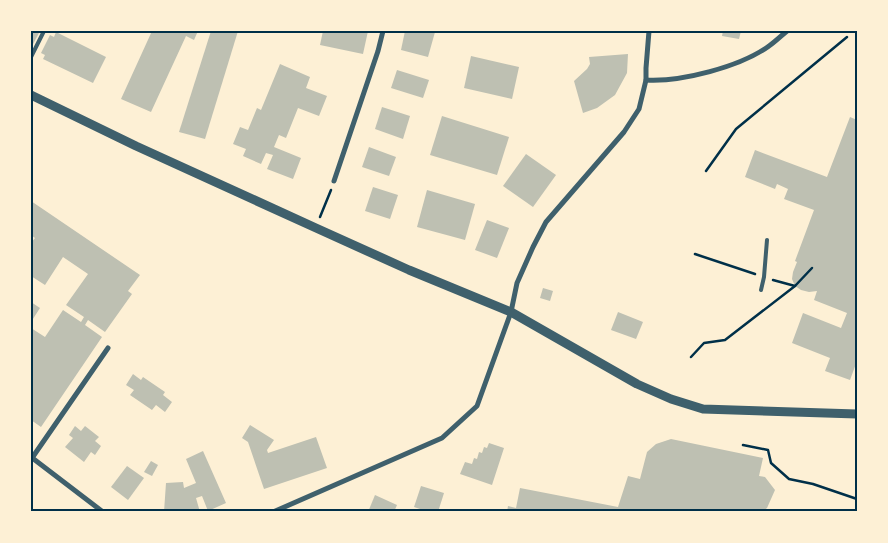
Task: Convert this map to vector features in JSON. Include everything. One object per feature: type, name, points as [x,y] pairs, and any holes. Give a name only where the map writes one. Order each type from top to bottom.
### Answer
[{"type":"street","points":[[334,181],[383,31]]},
{"type":"street","points":[[272,512],[442,438],[478,406],[511,312],[517,283],[546,222],[624,132],[639,109],[646,80],[649,31]]},
{"type":"street","points":[[646,80],[662,81],[727,67],[768,47],[787,31]]},
{"type":"street","points":[[31,95],[136,146],[316,228],[409,270],[511,312],[637,384],[679,402],[703,409],[857,414]]},
{"type":"street","points":[[103,512],[32,458],[108,348]]},
{"type":"lane","points":[[31,57],[44,31]]},
{"type":"lane","points":[[761,290],[767,240]]},
{"type":"path","points":[[706,171],[736,130],[846,37]]},
{"type":"path","points":[[321,216],[329,195]]},
{"type":"path","points":[[691,357],[704,344],[725,340],[795,286]]},
{"type":"path","points":[[743,445],[768,450],[771,463],[789,479],[812,484],[857,499]]},
{"type":"building","points":[[31,31],[40,31],[31,48]]},
{"type":"building","points":[[152,31],[198,31],[194,40],[186,36],[151,112],[121,99]]},
{"type":"building","points":[[211,31],[238,31],[205,139],[179,132]]},
{"type":"building","points":[[323,31],[368,31],[363,54],[320,45]]},
{"type":"building","points":[[405,31],[435,32],[428,57],[401,50]]},
{"type":"building","points":[[723,31],[741,31],[739,39],[722,36]]},
{"type":"building","points":[[56,32],[106,57],[93,83],[43,59],[45,55],[41,53],[50,35],[54,37]]},
{"type":"building","points":[[628,54],[627,73],[615,95],[597,108],[583,113],[574,81],[587,69],[590,64],[589,57]]},
{"type":"building","points":[[471,56],[519,67],[512,99],[464,88]]},
{"type":"building","points":[[280,64],[310,77],[306,88],[327,96],[319,116],[298,108],[286,138],[279,135],[274,147],[301,158],[293,179],[267,169],[273,155],[266,153],[261,164],[243,156],[246,149],[233,144],[240,127],[248,130],[257,108],[261,110]]},
{"type":"building","points":[[397,70],[429,80],[423,98],[391,88]]},
{"type":"building","points":[[382,107],[410,116],[403,139],[375,129]]},
{"type":"building","points":[[442,116],[509,137],[497,175],[430,155]]},
{"type":"building","points":[[850,117],[857,120],[857,361],[850,380],[825,371],[830,358],[792,343],[803,313],[841,328],[847,313],[814,300],[817,291],[801,290],[795,286],[792,279],[797,262],[795,261],[814,210],[784,199],[788,189],[777,184],[775,189],[745,177],[755,150],[827,177]]},
{"type":"building","points":[[369,147],[396,157],[389,176],[362,167]]},
{"type":"building","points":[[526,154],[556,175],[533,207],[503,186]]},
{"type":"building","points":[[373,187],[398,195],[390,219],[365,211]]},
{"type":"building","points":[[427,190],[475,204],[465,240],[417,227]]},
{"type":"building","points":[[31,201],[140,275],[128,291],[132,294],[105,332],[88,320],[85,325],[102,337],[41,427],[31,420],[31,328],[45,337],[63,310],[81,322],[84,317],[66,305],[88,274],[63,257],[45,285],[31,276],[31,243],[35,238],[31,235]]},
{"type":"building","points":[[487,220],[509,228],[497,258],[475,250]]},
{"type":"building","points":[[543,288],[553,291],[550,301],[540,298]]},
{"type":"building","points":[[31,302],[40,308],[31,322]]},
{"type":"building","points":[[618,312],[643,322],[636,339],[611,330]]},
{"type":"building","points":[[133,374],[141,380],[143,377],[165,392],[163,395],[172,402],[165,412],[156,405],[152,410],[130,395],[134,390],[126,385]]},
{"type":"building","points":[[250,425],[274,440],[267,450],[268,453],[316,437],[327,468],[264,489],[248,442],[242,438]]},
{"type":"building","points":[[75,426],[81,431],[85,426],[99,437],[95,441],[101,446],[95,455],[91,452],[84,462],[65,447],[73,438],[69,435]]},
{"type":"building","points":[[671,439],[763,458],[759,476],[765,477],[775,490],[767,508],[762,512],[507,512],[508,506],[516,508],[520,488],[618,507],[628,476],[640,479],[647,452],[656,444]]},
{"type":"building","points":[[489,443],[504,448],[492,485],[460,474],[465,462],[472,464],[474,458],[477,459],[479,452],[482,453],[484,447],[487,448]]},
{"type":"building","points":[[203,451],[226,503],[208,511],[202,496],[196,498],[200,512],[164,512],[166,483],[183,482],[184,488],[196,483],[186,459]]},
{"type":"building","points":[[151,461],[158,465],[152,476],[144,472]]},
{"type":"building","points":[[127,466],[144,478],[128,500],[111,487]]},
{"type":"building","points":[[421,486],[444,493],[438,512],[429,512],[414,507]]},
{"type":"building","points":[[375,495],[397,505],[394,512],[368,512]]}]
